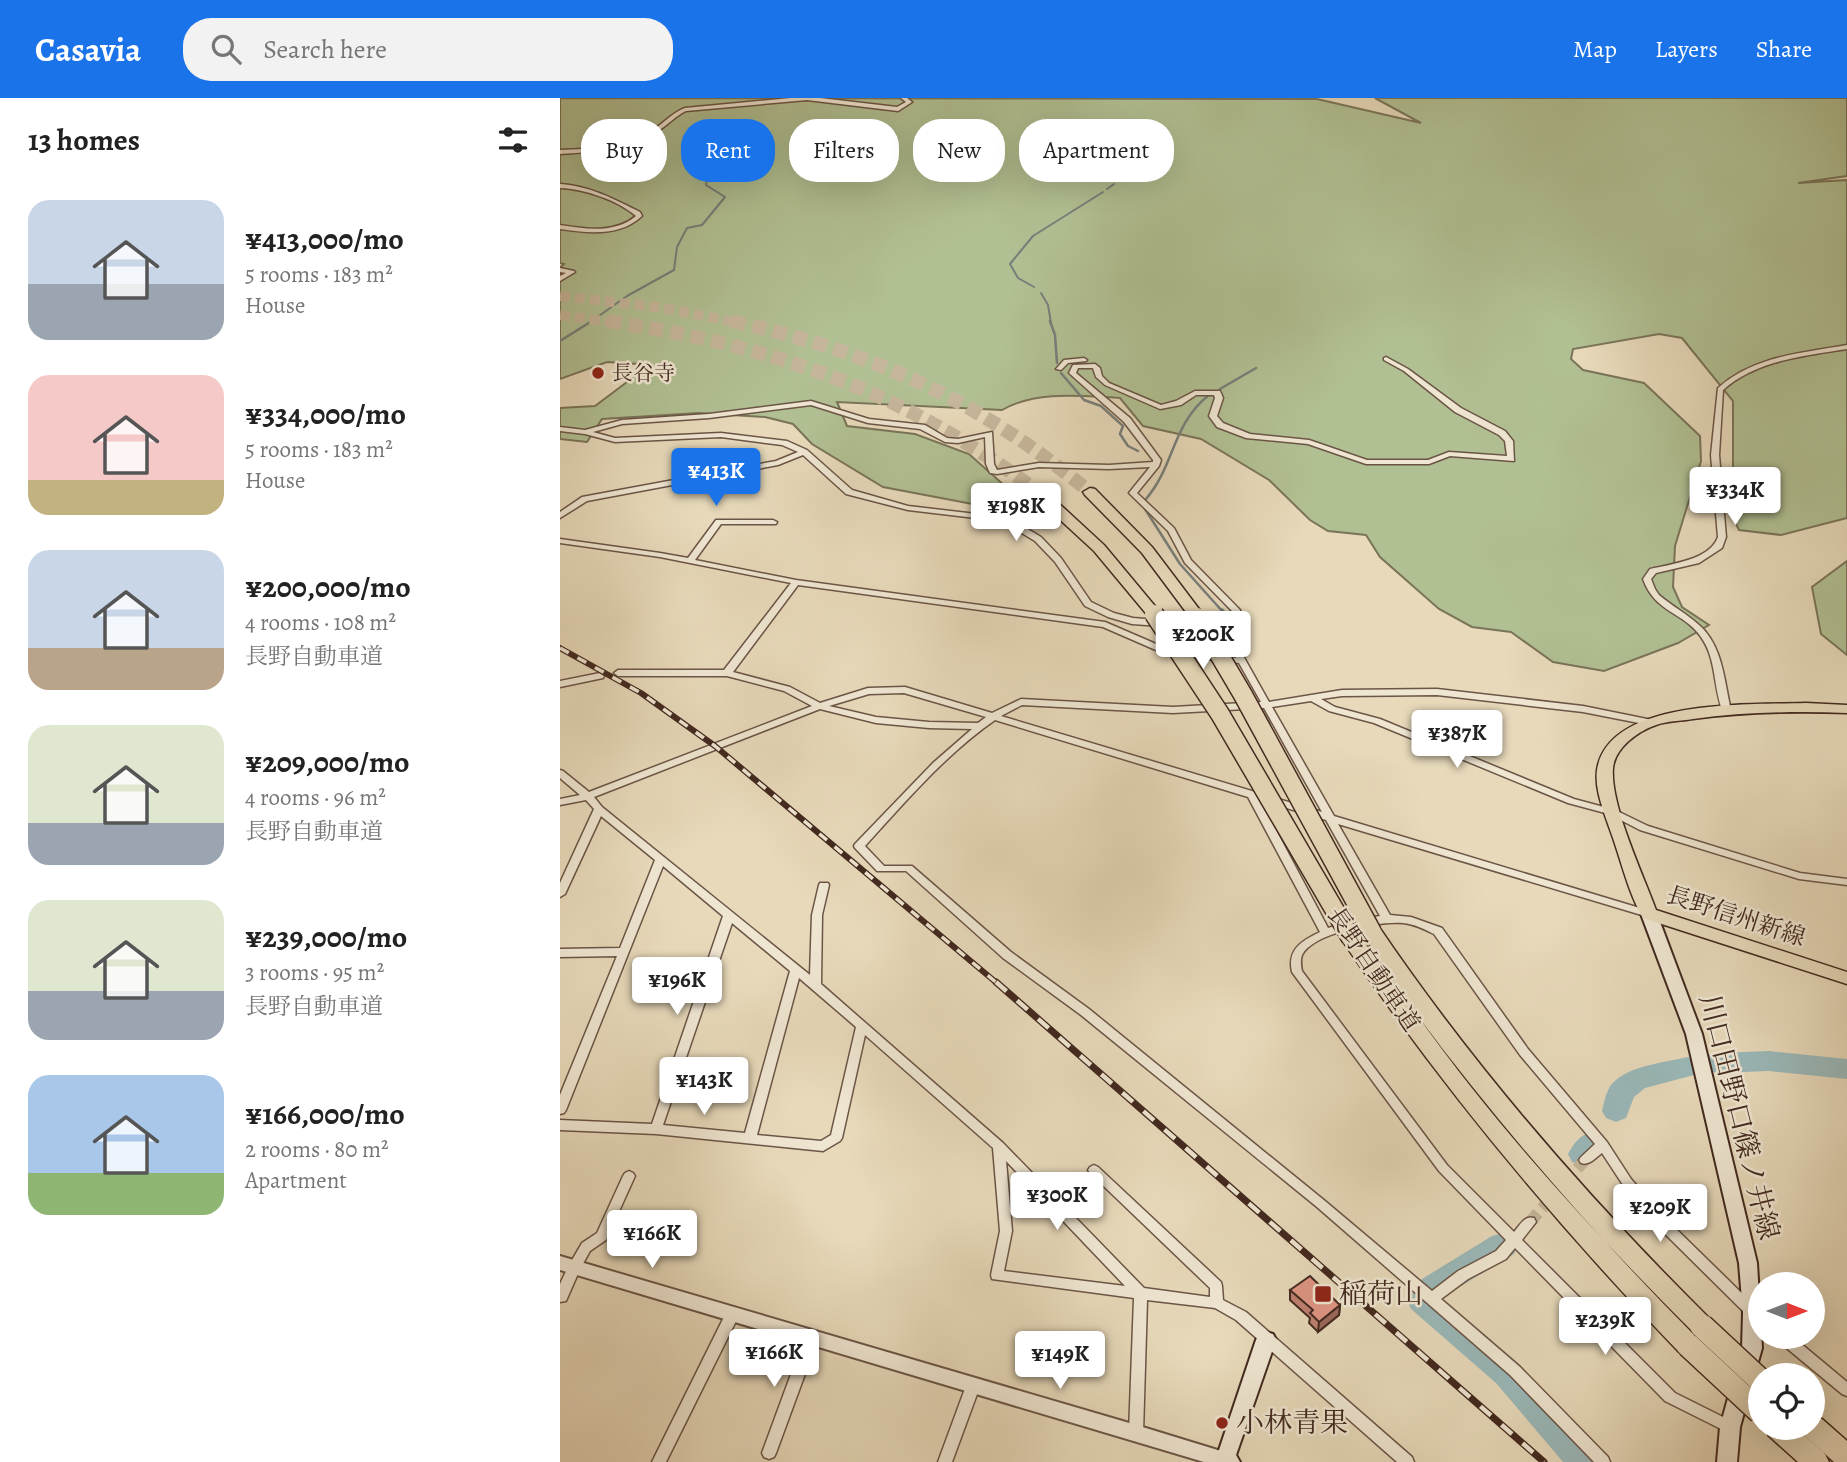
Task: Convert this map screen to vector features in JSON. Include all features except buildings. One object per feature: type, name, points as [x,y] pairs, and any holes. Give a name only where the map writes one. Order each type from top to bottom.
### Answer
[{"type":"highway","name":"長野自動車道","points":[[1036,490],[1099,548],[1154,614],[1220,714],[1370,929]]},
{"type":"highway","name":"長野自動車道","points":[[1090,492],[1147,550],[1197,617],[1241,690],[1321,844],[1370,929],[1416,1032],[1511,1154],[1596,1250],[1695,1335],[1748,1372]]},
{"type":"highway","name":"長野自動車道","points":[[1695,1335],[1748,1398]]},
{"type":"highway","points":[[1825,1438],[1847,1457]]},
{"type":"highway","points":[[1791,1440],[1816,1462]]},
{"type":"main road","name":"長野信州新線","points":[[1847,709],[1806,707],[1726,710],[1648,722],[1629,732],[1609,753],[1605,766],[1612,812],[1650,914],[1847,978]]},
{"type":"main road","name":"川口田野口篠ノ井線","points":[[1650,914],[1694,1034],[1749,1272]]},
{"type":"main road","points":[[1226,1461],[1266,1340]]},
{"type":"main road","name":"川口田野口篠ノ井線","points":[[1727,1462],[1730,1427],[1752,1349]]},
{"type":"street","points":[[560,152],[597,151],[632,142],[655,131],[671,116],[685,110],[807,98],[898,109],[908,105],[909,102],[904,98]]},
{"type":"street","points":[[560,186],[581,187],[604,195],[639,216],[631,224],[618,228],[583,231],[560,227]]},
{"type":"street","points":[[560,271],[572,271],[560,279]]},
{"type":"street","points":[[1726,710],[1719,666],[1705,636],[1656,596],[1647,579],[1653,571],[1696,561],[1719,546],[1722,537],[1715,455],[1720,389],[1746,371],[1768,363],[1847,346]]},
{"type":"street","points":[[1059,369],[1066,361],[1095,362],[1100,367],[1097,368],[1099,377],[1107,384],[1160,407],[1178,403],[1195,393],[1217,393],[1219,398],[1213,416],[1220,425],[1249,436],[1309,442],[1360,461],[1429,462],[1449,454],[1511,459],[1509,441],[1502,433],[1458,410],[1406,370],[1386,359]]},
{"type":"street","points":[[560,429],[620,440],[721,435],[784,443],[804,452],[849,492],[908,508],[985,517],[1018,527],[1038,539],[1058,560],[1088,604],[1111,615],[1132,621],[1221,628],[1236,615],[1236,610],[1188,561],[1171,530],[1133,493],[1157,460],[1127,421],[1072,373],[1074,366],[1097,368]]},
{"type":"street","points":[[730,407],[793,398],[807,399],[811,403]]},
{"type":"street","points":[[585,432],[622,422],[709,416],[811,403],[868,421],[922,426],[945,440],[958,441],[989,435],[990,464],[993,471],[997,472],[1040,465],[1109,467],[1156,464]]},
{"type":"street","points":[[560,516],[585,499],[778,463],[804,452]]},
{"type":"street","points":[[691,560],[719,522],[773,522]]},
{"type":"street","points":[[560,541],[691,560],[796,582],[1105,625],[1168,652],[1241,661]]},
{"type":"street","points":[[727,673],[796,582]]},
{"type":"street","points":[[1221,628],[1328,819],[1370,929]]},
{"type":"street","points":[[618,673],[727,673],[787,688],[819,706],[876,720],[982,726]]},
{"type":"street","points":[[560,684],[600,676]]},
{"type":"street","points":[[560,802],[588,796],[819,706],[868,691],[896,690],[995,716],[1328,819],[1650,914]]},
{"type":"street","points":[[1603,1462],[1514,1371],[1216,1116],[1085,1012],[1007,955],[908,868],[881,869],[859,846],[905,798],[982,726],[1009,706],[1035,701],[1078,706],[1173,710],[1265,705],[1342,693],[1437,692],[1583,709],[1648,722]]},
{"type":"street","points":[[1313,698],[1332,709],[1377,721],[1571,801],[1612,812],[1644,828],[1798,876],[1847,882]]},
{"type":"street","points":[[560,773],[599,809],[815,985],[999,1146],[1141,1294],[1136,1433]]},
{"type":"street","points":[[1253,796],[1325,932]]},
{"type":"street","points":[[560,894],[599,809]]},
{"type":"street","points":[[560,1110],[661,859]]},
{"type":"street","points":[[815,985],[817,915],[824,885]]},
{"type":"street","points":[[656,1129],[729,915]]},
{"type":"street","points":[[1730,1427],[1670,1397],[1443,1168],[1297,972],[1296,956],[1301,948],[1325,932],[1370,929],[1415,921],[1438,931],[1524,1052],[1603,1145],[1628,1182],[1665,1226],[1748,1307]]},
{"type":"street","points":[[560,953],[624,952]]},
{"type":"street","points":[[750,1137],[796,970]]},
{"type":"street","points":[[560,1125],[656,1129],[824,1146],[836,1138],[862,1026]]},
{"type":"street","points":[[1585,1160],[1603,1145]]},
{"type":"street","points":[[999,1146],[1006,1231],[997,1275],[1217,1303],[1241,1316],[1407,1462]]},
{"type":"street","points":[[1094,1170],[1216,1286],[1217,1303]]},
{"type":"street","points":[[561,1297],[567,1265],[602,1236],[629,1176]]},
{"type":"street","points":[[1431,1298],[1463,1275],[1501,1255],[1530,1222]]},
{"type":"street","points":[[567,1265],[1226,1461]]},
{"type":"street","points":[[659,1462],[733,1314]]},
{"type":"street","points":[[769,1453],[812,1336]]},
{"type":"street","points":[[1797,1349],[1847,1390]]},
{"type":"street","points":[[945,1462],[973,1385]]},
{"type":"green space","points":[[560,98],[1317,99],[1421,123],[1375,98],[1847,98],[1847,176],[1798,183],[1847,180],[1847,518],[1781,535],[1739,530],[1733,518],[1733,401],[1682,338],[1659,334],[1573,349],[1571,359],[1583,370],[1644,383],[1700,436],[1701,461],[1675,546],[1673,587],[1682,607],[1709,625],[1678,643],[1604,671],[1553,662],[1511,632],[1472,627],[1439,609],[1380,557],[1366,535],[1328,531],[1310,520],[1269,480],[1201,439],[1143,426],[1120,398],[1044,397],[1030,399],[1002,410],[837,402],[847,426],[915,434],[969,454],[1033,511],[1004,510],[883,487],[812,444],[793,424],[765,417],[699,413],[602,419],[587,442],[560,439],[560,408],[595,406],[635,376],[638,364],[607,362],[560,379],[560,268],[564,264],[560,263]]},
{"type":"green space","points":[[1847,561],[1847,655],[1821,634],[1812,587]]},
{"type":"waterway","points":[[590,322],[627,296],[674,270],[677,247],[687,228],[702,225],[725,197],[706,185],[706,182]]},
{"type":"waterway","points":[[1107,189],[1114,184]]},
{"type":"waterway","points":[[1034,287],[1018,278],[1010,264],[1033,236],[1103,192]]},
{"type":"waterway","points":[[1041,293],[1048,305],[1051,323]]},
{"type":"waterway","points":[[1050,321],[1055,335],[1057,363]]},
{"type":"waterway","points":[[560,341],[590,322]]},
{"type":"waterway","points":[[1220,389],[1256,368]]},
{"type":"waterway","points":[[1061,373],[1084,400],[1101,406],[1123,426],[1120,434],[1128,446],[1138,451]]},
{"type":"waterway","points":[[1146,499],[1156,486],[1180,432],[1197,406],[1209,395]]},
{"type":"waterway","points":[[1145,509],[1180,564],[1223,612]]},
{"type":"waterway","points":[[1222,610],[1226,615]]},
{"type":"waterway","points":[[1716,1063],[1769,1061],[1847,1069]]},
{"type":"waterway","points":[[1616,1111],[1621,1092],[1636,1080],[1688,1067]]},
{"type":"waterway","points":[[1582,1154],[1591,1143]]},
{"type":"waterway","points":[[1433,1288],[1503,1245]]},
{"type":"waterway","points":[[1422,1300],[1507,1373],[1584,1462]]},
{"type":"tunnel","points":[[560,296],[663,308],[740,323]]},
{"type":"tunnel","points":[[560,315],[619,323]]},
{"type":"tunnel","points":[[608,321],[726,344],[833,377],[935,425],[1036,490]]},
{"type":"tunnel","points":[[732,321],[740,323]]},
{"type":"tunnel","points":[[740,323],[832,348],[922,384],[964,405],[1006,431],[1090,492]]},
{"type":"tunnel","points":[[1565,1182],[1585,1160]]},
{"type":"tunnel","points":[[1530,1222],[1553,1196]]},
{"type":"railway","points":[[560,648],[641,693],[715,746],[998,984]]},
{"type":"railway","points":[[996,982],[1544,1462]]},
{"type":"place","name":"長谷寺","points":[[598,373]]},
{"type":"place","name":"稲荷山","points":[[1323,1294]]},
{"type":"place","name":"小林青果","points":[[1222,1423]]}]
